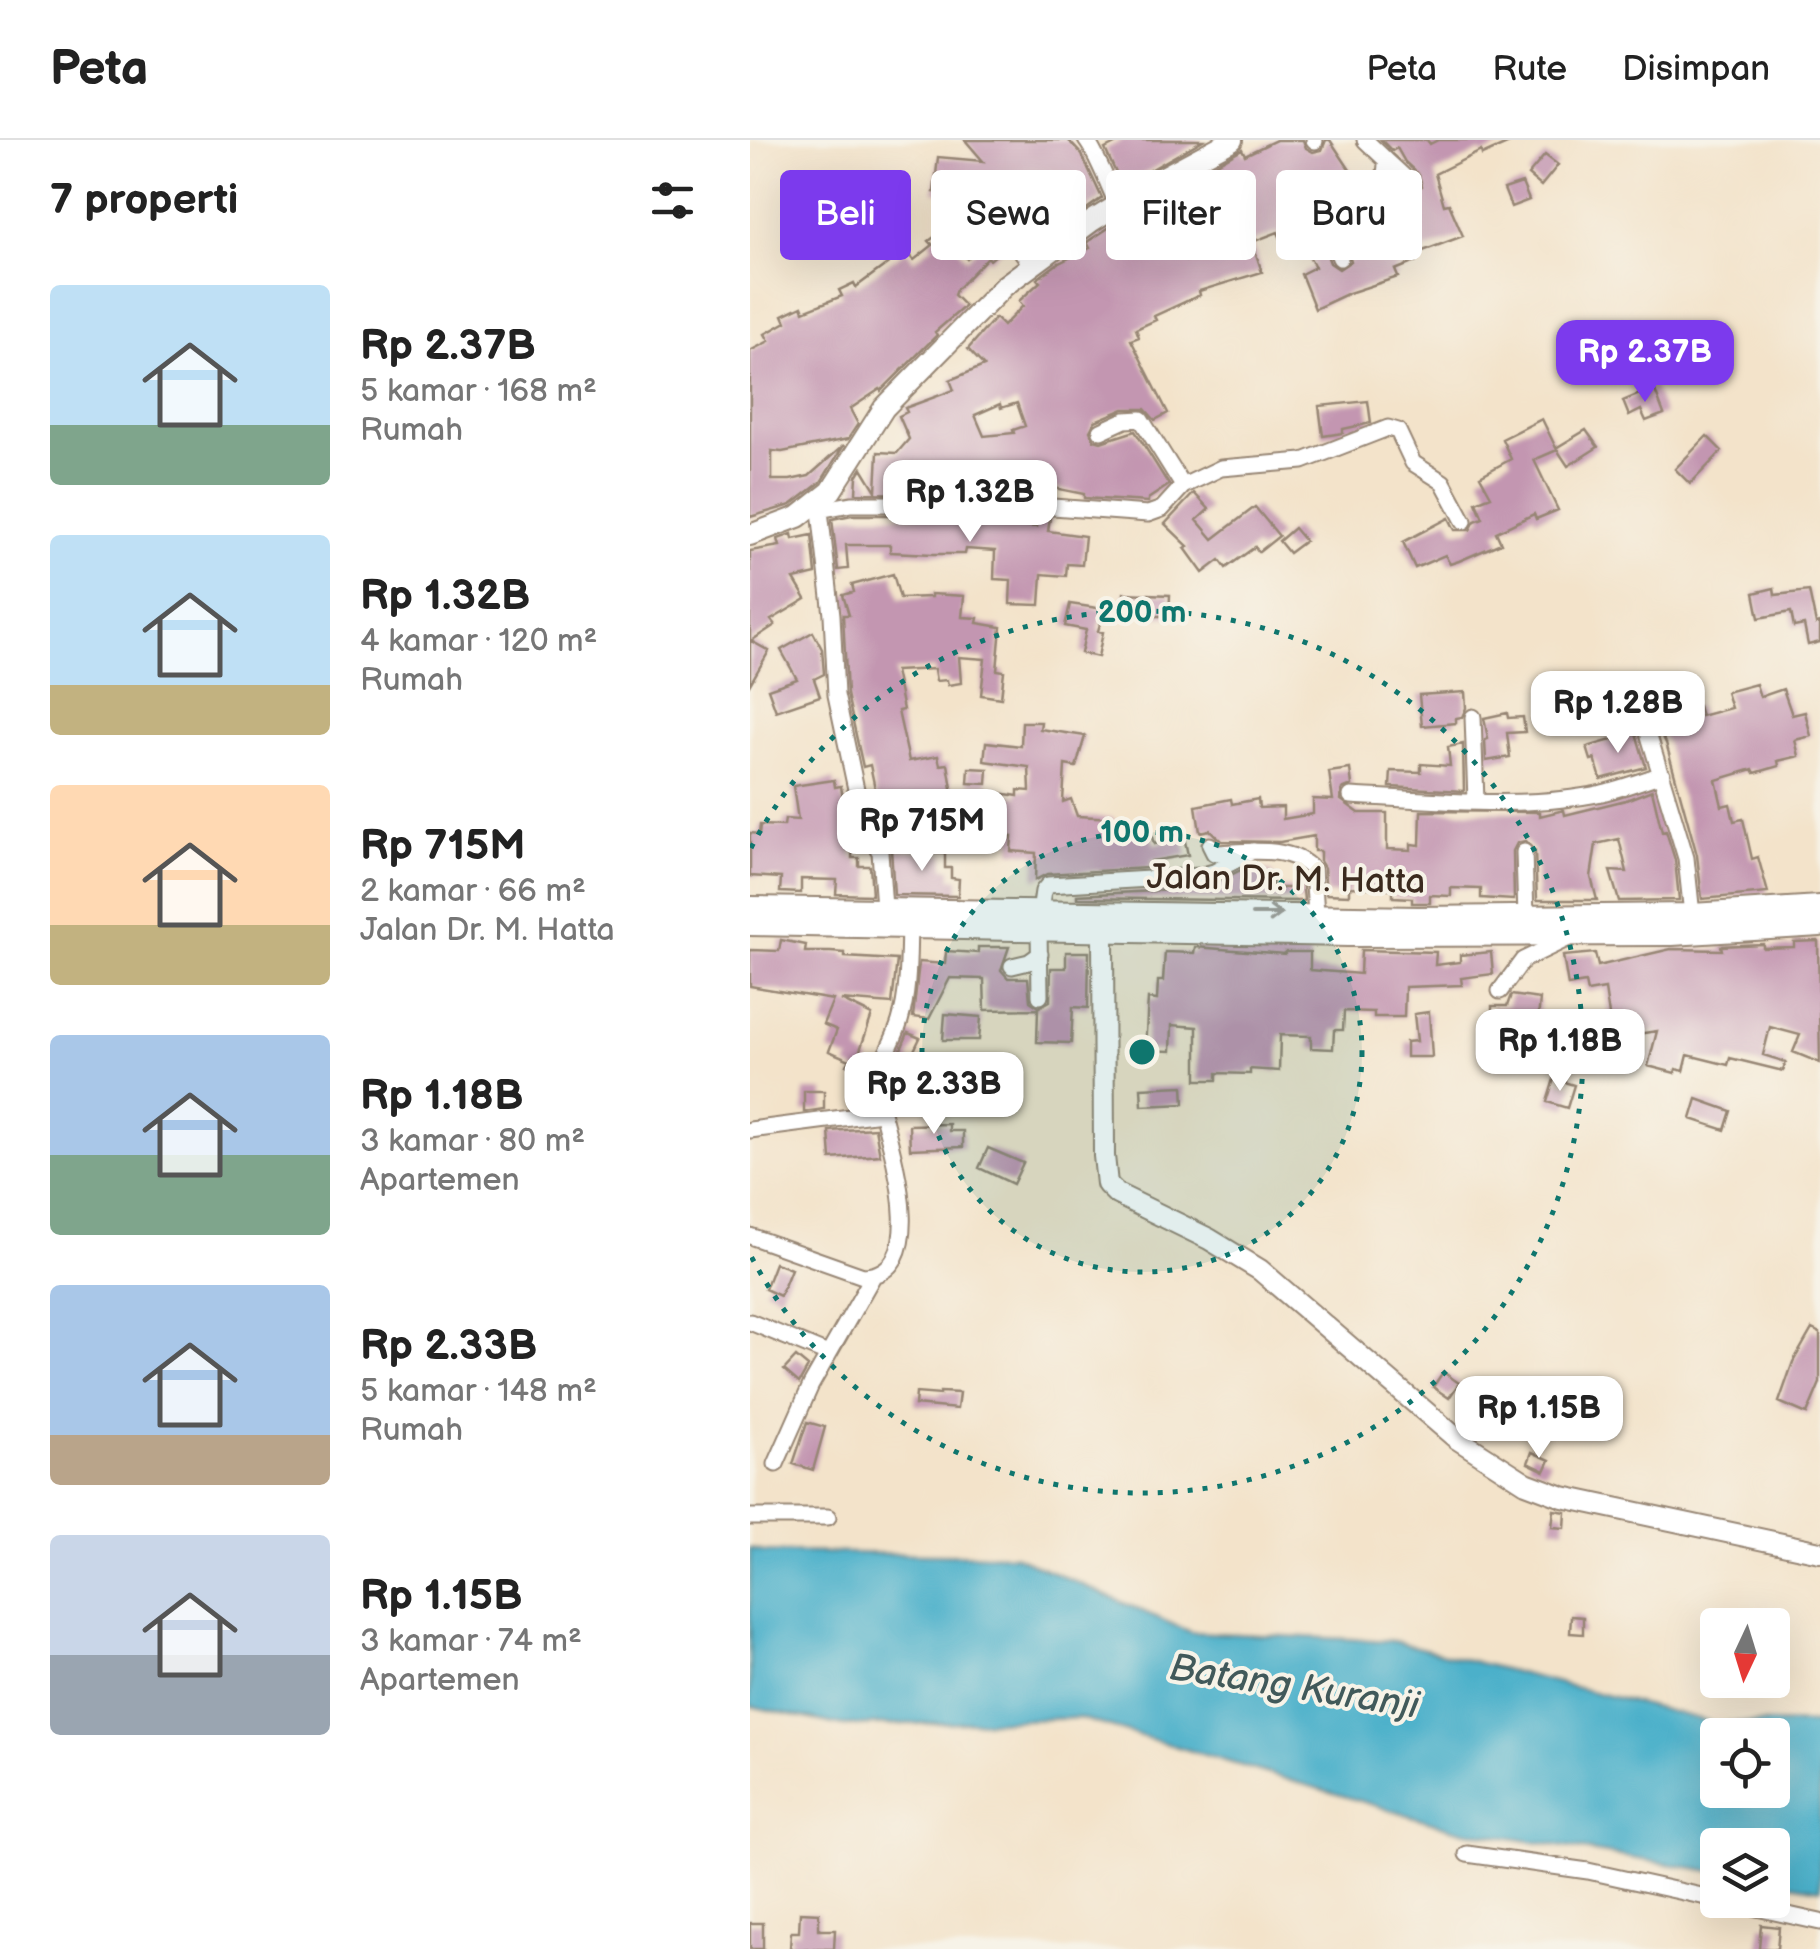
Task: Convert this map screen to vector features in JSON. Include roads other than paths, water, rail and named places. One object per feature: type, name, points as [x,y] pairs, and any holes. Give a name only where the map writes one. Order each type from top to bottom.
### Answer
[{"type":"main road","name":"Jalan Dr. M. Hatta","points":[[750,908],[884,908],[1040,920],[1104,930],[1348,935],[1672,934],[1820,925]]},
{"type":"main road","name":"Jalan Dr. M. Hatta","points":[[750,924],[909,926],[1316,914],[1692,915],[1820,908]]},
{"type":"street","points":[[1175,170],[1232,140]]},
{"type":"street","points":[[1366,140],[1397,170]]},
{"type":"street","points":[[1089,141],[1106,179]]},
{"type":"street","points":[[1385,170],[1386,160]]},
{"type":"street","points":[[884,908],[880,852],[866,829],[860,808],[836,695],[832,615],[819,506],[898,392],[1004,286],[1106,214]]},
{"type":"street","points":[[1027,260],[1030,264]]},
{"type":"street","points":[[1100,431],[1125,420],[1141,419],[1182,486]]},
{"type":"street","points":[[750,536],[819,506],[851,504],[1012,504],[1148,514],[1162,508],[1182,486],[1221,468],[1303,461],[1393,428],[1412,463],[1443,482],[1464,521]]},
{"type":"street","points":[[1473,717],[1476,802]]},
{"type":"street","points":[[1646,726],[1686,858],[1692,915]]},
{"type":"street","points":[[1352,796],[1476,802],[1567,798],[1662,774]]},
{"type":"street","points":[[1210,845],[1214,853],[1253,851],[1286,855],[1308,864],[1315,880],[1316,914]]},
{"type":"street","points":[[1040,996],[1040,920],[1043,891],[1048,885],[1200,876],[1253,851]]},
{"type":"street","points":[[1524,852],[1526,917]]},
{"type":"street","points":[[776,1464],[828,1354],[873,1276],[894,1260],[904,1235],[904,1212],[876,1088],[877,1069],[891,1046],[904,1006],[909,926]]},
{"type":"street","points":[[1104,930],[1107,1184],[1136,1206],[1260,1270],[1456,1438],[1526,1483],[1563,1497],[1820,1552]]},
{"type":"street","points":[[1500,991],[1523,960],[1578,935]]},
{"type":"street","points":[[1012,966],[1030,962],[1040,954]]},
{"type":"street","points":[[750,1130],[881,1113]]},
{"type":"street","points":[[750,1236],[851,1274],[873,1276]]},
{"type":"street","points":[[750,1322],[828,1354]]},
{"type":"street","points":[[750,1516],[828,1518]]},
{"type":"street","points":[[1467,1854],[1588,1871],[1820,1922]]},
{"type":"water","name":"Batang Kuranji","points":[[750,1548],[764,1552],[1014,1555],[1190,1632],[1393,1641],[1700,1719],[1700,1808],[1790,1808],[1790,1723],[1820,1724],[1820,1889],[1790,1884],[1790,1828],[1700,1828],[1700,1869],[1455,1829],[1080,1718],[844,1726],[750,1706]]}]
